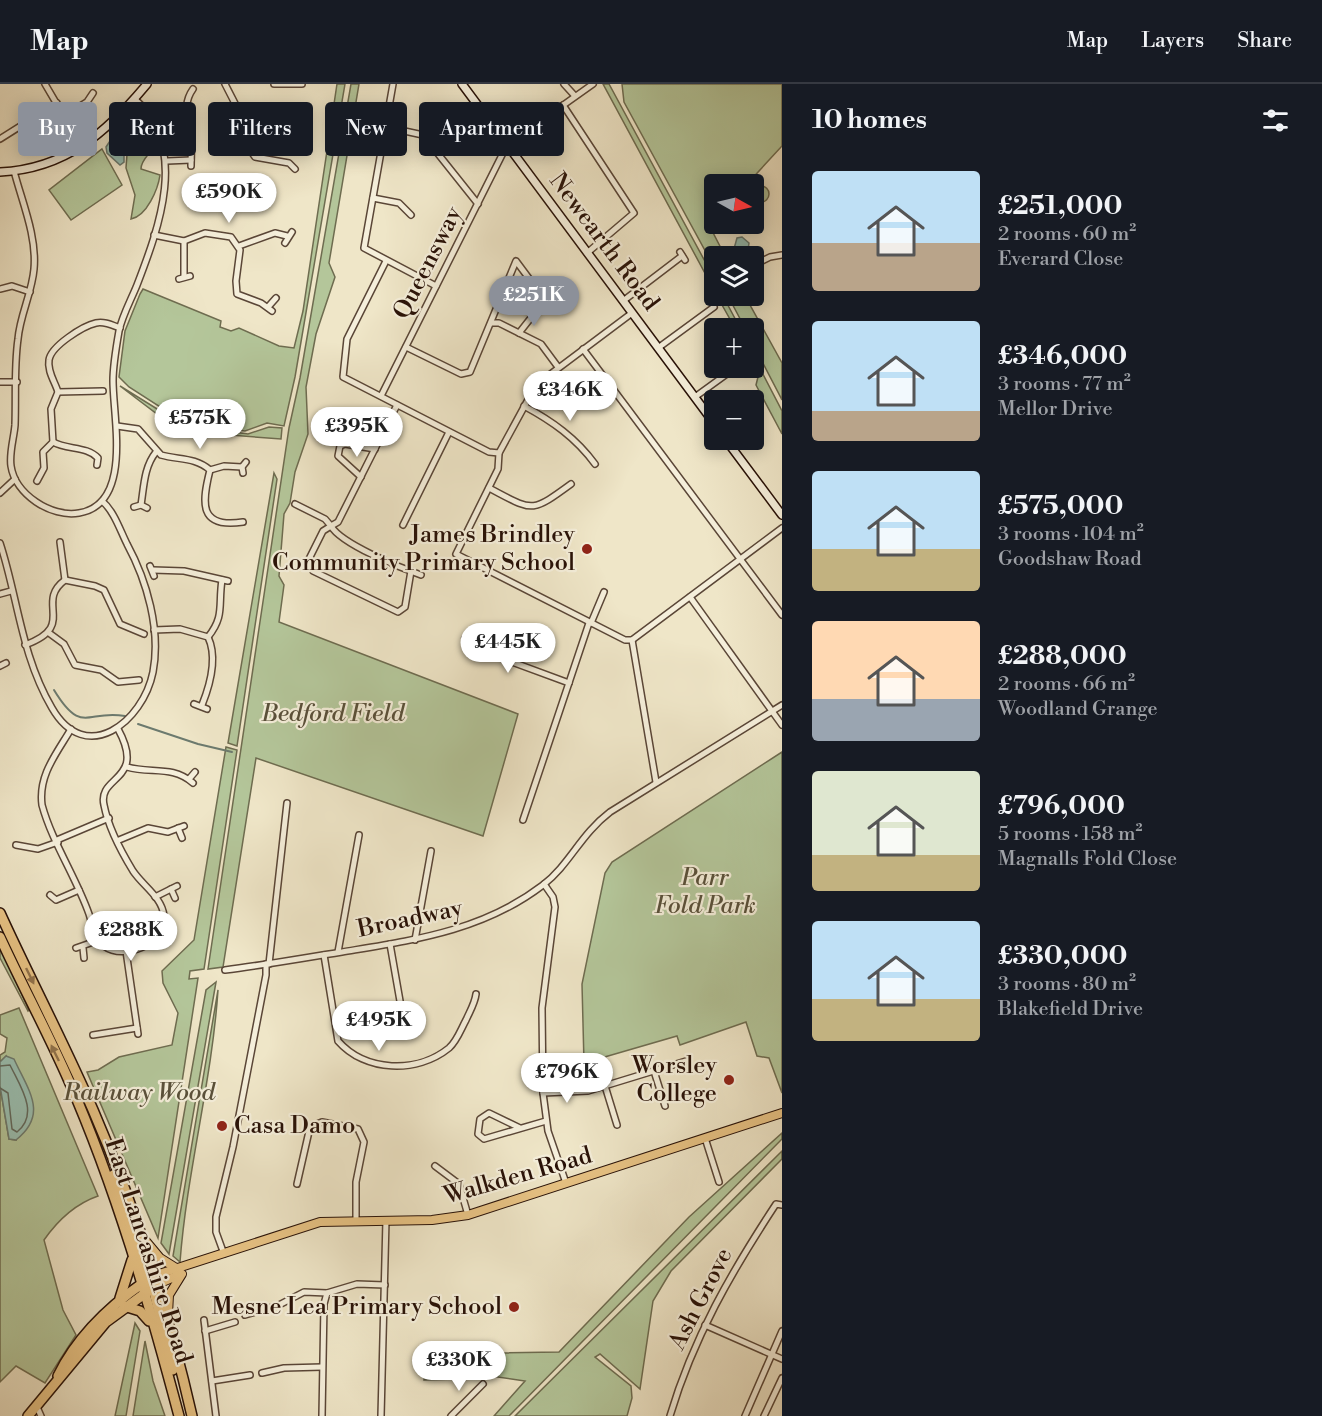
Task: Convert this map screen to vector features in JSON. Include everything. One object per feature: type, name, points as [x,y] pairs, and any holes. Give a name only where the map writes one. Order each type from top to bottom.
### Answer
[{"type":"highway","name":"East Lancashire Road","points":[[0,913],[101,1129],[144,1239],[158,1336],[179,1416]]},
{"type":"highway","name":"East Lancashire Road","points":[[0,937],[69,1081],[105,1172],[132,1258],[150,1284],[168,1317],[192,1416]]},
{"type":"highway","points":[[101,1129],[103,1147],[150,1284],[183,1416]]},
{"type":"highway","points":[[132,1258],[122,1303],[140,1311],[158,1336]]},
{"type":"highway","name":"Walkden Road","points":[[28,1416],[39,1412],[65,1361],[86,1333],[122,1303],[150,1284]]},
{"type":"main road","points":[[97,136],[106,130],[147,84]]},
{"type":"main road","name":"Newearth Road","points":[[462,84],[475,102]]},
{"type":"main road","points":[[0,172],[14,171],[49,162],[62,156]]},
{"type":"main road","name":"Newearth Road","points":[[515,156],[704,409]]},
{"type":"main road","points":[[733,450],[782,515]]},
{"type":"main road","name":"Walkden Road","points":[[150,1284],[224,1254],[312,1224],[356,1220],[442,1219],[468,1215],[782,1113]]},
{"type":"main road","points":[[144,1239],[160,1258],[179,1271],[170,1295],[168,1317]]},
{"type":"street","points":[[45,84],[56,102]]},
{"type":"street","points":[[273,84],[302,84],[307,91]]},
{"type":"street","points":[[390,102],[393,84]]},
{"type":"street","points":[[564,84],[575,96]]},
{"type":"street","points":[[564,104],[592,84]]},
{"type":"street","points":[[228,85],[244,121],[250,150],[255,157],[290,163],[295,169]]},
{"type":"street","points":[[167,161],[191,163],[191,134],[186,117],[185,97],[193,89]]},
{"type":"street","points":[[87,102],[93,93]]},
{"type":"street","points":[[14,171],[33,244],[34,268],[18,339],[17,382],[10,461],[15,479],[34,501],[58,511],[80,513],[102,501],[113,477],[117,426],[113,380],[120,327],[154,235],[167,161],[159,135],[146,109],[135,99]]},
{"type":"street","points":[[564,107],[634,213],[587,253]]},
{"type":"street","points":[[0,139],[18,128]]},
{"type":"street","points":[[407,132],[423,135],[478,204]]},
{"type":"street","points":[[381,156],[364,248],[436,286]]},
{"type":"street","name":"Queensway","points":[[381,396],[502,156]]},
{"type":"street","points":[[373,198],[399,203],[411,216]]},
{"type":"street","points":[[154,235],[184,241],[212,233],[231,237],[239,246],[241,256],[236,281],[238,296]]},
{"type":"street","points":[[239,246],[275,233],[288,237]]},
{"type":"street","points":[[184,241],[184,277]]},
{"type":"street","points":[[764,261],[782,255]]},
{"type":"street","points":[[622,301],[682,256]]},
{"type":"street","points":[[386,261],[347,339],[343,373],[346,380],[489,452],[499,453]]},
{"type":"street","points":[[406,347],[461,374],[467,374],[472,370],[492,323],[512,265],[518,262],[545,300],[519,333]]},
{"type":"street","points":[[0,289],[12,286],[30,292]]},
{"type":"street","points":[[238,296],[270,309],[276,298]]},
{"type":"street","points":[[233,301],[238,296]]},
{"type":"street","points":[[658,348],[714,307]]},
{"type":"street","points":[[632,313],[536,385],[499,453],[498,469],[456,554],[590,623],[625,640],[632,640],[782,528]]},
{"type":"street","points":[[37,481],[44,468],[43,452],[53,442],[51,409],[58,392],[49,362],[57,344],[98,322],[120,327]]},
{"type":"street","points":[[492,323],[499,323],[541,344],[558,367]]},
{"type":"street","points":[[583,349],[782,615]]},
{"type":"street","points":[[695,397],[721,378]]},
{"type":"street","points":[[0,382],[17,382]]},
{"type":"street","points":[[58,392],[94,388],[103,391]]},
{"type":"street","points":[[397,405],[340,520],[323,531],[309,557],[309,565],[313,571],[398,612],[405,607],[411,571]]},
{"type":"street","points":[[524,406],[553,422],[583,448],[595,464]]},
{"type":"street","points":[[117,426],[138,429],[156,452],[166,457],[197,461],[210,470]]},
{"type":"street","points":[[403,525],[449,432]]},
{"type":"street","points":[[53,442],[68,449],[93,453],[98,458],[97,465]]},
{"type":"street","points":[[361,477],[338,456],[337,452],[342,444],[375,449]]},
{"type":"street","points":[[147,508],[137,506],[146,470],[156,452]]},
{"type":"street","points":[[210,470],[224,466],[243,468]]},
{"type":"street","points":[[210,470],[204,500],[204,514],[218,522],[235,526],[243,522]]},
{"type":"street","points":[[0,493],[15,479]]},
{"type":"street","points":[[489,488],[523,506],[532,507],[546,502],[563,486],[571,483]]},
{"type":"street","points":[[0,543],[25,645],[51,707],[71,729],[97,735],[118,729],[138,708],[148,689],[154,664],[154,630],[143,580],[130,549],[102,501]]},
{"type":"street","points":[[295,504],[325,519],[338,535],[389,563],[421,575]]},
{"type":"street","points":[[60,542],[65,580]]},
{"type":"street","points":[[62,552],[69,550]]},
{"type":"street","points":[[152,570],[184,571],[225,581],[219,600],[219,621],[208,637]]},
{"type":"street","points":[[65,580],[100,588],[107,595],[120,624],[136,628],[144,634]]},
{"type":"street","points":[[25,645],[49,633],[54,622],[52,599],[57,588],[65,580]]},
{"type":"street","points":[[0,594],[11,591]]},
{"type":"street","points":[[523,820],[590,623],[604,592]]},
{"type":"street","points":[[690,597],[774,710],[782,725]]},
{"type":"street","points":[[154,630],[180,629],[208,637],[213,648],[213,662],[204,707],[194,704]]},
{"type":"street","points":[[49,633],[64,644],[71,659],[79,666],[101,670],[118,682],[136,683]]},
{"type":"street","points":[[632,640],[656,782]]},
{"type":"street","points":[[466,642],[500,658],[569,683]]},
{"type":"street","name":"Broadway","points":[[225,970],[415,940],[455,931],[485,920],[544,884],[562,867],[594,825],[656,782],[782,705]]},
{"type":"street","points":[[71,729],[46,772],[41,789],[44,812],[99,940],[111,950],[126,951],[142,948],[155,940],[160,934],[164,913],[155,897],[132,869],[103,803],[104,794],[127,767],[128,750],[118,729]]},
{"type":"street","points":[[127,767],[141,771],[170,770],[191,781],[195,772]]},
{"type":"street","points":[[224,1254],[216,1232],[216,1217],[237,1127],[268,964],[284,811],[287,803]]},
{"type":"street","points":[[16,845],[25,849],[42,848],[109,818]]},
{"type":"street","points":[[119,840],[148,828],[168,831],[181,827],[182,838]]},
{"type":"street","points":[[338,952],[359,835]]},
{"type":"street","points":[[415,940],[431,851]]},
{"type":"street","points":[[544,884],[553,897],[555,907],[542,1008],[543,1093],[546,1121],[566,1183]]},
{"type":"street","points":[[155,897],[174,888],[175,898]]},
{"type":"street","points":[[55,907],[57,900],[79,890]]},
{"type":"street","points":[[50,895],[57,900]]},
{"type":"street","points":[[84,958],[80,948],[99,940]]},
{"type":"street","points":[[390,944],[400,1001]]},
{"type":"street","points":[[93,1035],[138,1031],[126,951]]},
{"type":"street","points":[[324,955],[338,1041],[347,1050],[381,1065],[416,1064],[446,1049],[456,1039],[476,994]]},
{"type":"street","points":[[543,1093],[582,1092],[686,1061]]},
{"type":"street","points":[[654,1071],[665,1106]]},
{"type":"street","points":[[605,1086],[617,1125]]},
{"type":"street","points":[[520,1128],[489,1113],[480,1119],[478,1134],[484,1139],[546,1121]]},
{"type":"street","points":[[297,1184],[310,1126],[322,1122],[358,1129],[364,1142],[356,1182],[356,1220]]},
{"type":"street","points":[[705,1138],[719,1182]]},
{"type":"street","points":[[435,1166],[459,1184],[468,1215]]},
{"type":"street","name":"Ash Grove","points":[[670,1416],[705,1324],[730,1275],[779,1205]]},
{"type":"street","points":[[381,1416],[386,1220]]},
{"type":"street","points":[[245,1315],[279,1305],[304,1292],[327,1293],[357,1284],[384,1285]]},
{"type":"street","points":[[322,1416],[324,1304],[327,1293]]},
{"type":"street","points":[[204,1320],[216,1416]]},
{"type":"street","points":[[205,1331],[235,1322]]},
{"type":"street","points":[[705,1324],[782,1359]]},
{"type":"street","points":[[745,1416],[782,1331]]},
{"type":"street","points":[[261,1373],[284,1368],[322,1367]]},
{"type":"street","points":[[212,1381],[250,1375]]},
{"type":"street","points":[[764,1416],[780,1378]]},
{"type":"street","points":[[451,1416],[481,1386],[473,1382]]},
{"type":"green space","points":[[337,84],[345,84],[342,102],[334,102]]},
{"type":"green space","name":"Bedford Field","points":[[351,84],[359,84],[356,102],[348,102]]},
{"type":"green space","points":[[603,84],[609,84],[704,260],[704,271]]},
{"type":"green space","points":[[622,84],[782,84],[782,146],[756,174],[704,174],[704,234],[714,234],[720,246],[704,246],[704,249],[624,102]]},
{"type":"green space","points":[[102,149],[122,185],[71,220],[49,190],[93,156],[97,156],[97,153]]},
{"type":"green space","points":[[127,156],[147,156],[141,169],[160,175],[147,207],[137,217],[131,219],[135,195],[126,168]]},
{"type":"green space","points":[[326,156],[333,156],[295,377],[284,426],[267,423],[245,431],[185,423],[129,387],[119,377],[125,331],[143,289],[221,321],[220,327],[231,331],[239,328],[279,346],[294,348],[303,311]]},
{"type":"green space","name":"Bedford Field","points":[[339,156],[347,156],[329,263],[335,277],[316,334],[306,387],[308,434],[295,472],[290,503],[284,514],[279,576],[284,585],[279,622],[518,714],[483,836],[256,758],[223,967],[208,969],[289,428],[300,378]]},
{"type":"green space","points":[[764,186],[769,191],[769,197],[764,202]]},
{"type":"green space","points":[[723,306],[728,306],[735,318],[729,318]]},
{"type":"green space","points":[[733,306],[751,306],[757,318],[740,318]]},
{"type":"green space","points":[[764,330],[782,363],[782,400],[764,365]]},
{"type":"green space","points":[[764,376],[782,411],[782,434],[764,400],[764,390],[759,390],[756,385],[758,378]]},
{"type":"green space","points":[[120,386],[183,425],[248,434],[269,427],[282,428],[281,439],[191,432],[161,417]]},
{"type":"green space","points":[[274,473],[277,479],[237,746],[228,743]]},
{"type":"green space","name":"Railway Wood","points":[[226,747],[237,750],[204,969],[190,971],[189,979],[198,978],[158,1238],[87,1072],[98,1070],[119,1057],[172,1045],[178,1013],[163,983],[162,971],[194,940]]},
{"type":"green space","name":"Parr Fold Park","points":[[782,752],[782,1093],[769,1058],[757,1056],[746,1022],[680,1045],[677,1036],[584,1063],[582,984],[605,873],[612,862]]},
{"type":"green space","points":[[0,946],[29,1010],[28,1011],[0,958]]},
{"type":"green space","points":[[216,982],[169,1254],[161,1243],[206,990]]},
{"type":"green space","points":[[218,990],[211,1058],[188,1193],[180,1262],[173,1256]]},
{"type":"green space","points":[[19,1008],[98,1196],[82,1203],[68,1214],[44,1240],[63,1310],[76,1335],[45,1383],[16,1366],[0,1382],[0,1086],[9,1139],[16,1140],[6,1056],[0,1062],[0,1055],[5,1052],[7,1038],[0,1034],[0,1015]]},
{"type":"green space","points":[[782,1133],[782,1139],[509,1416],[494,1416],[525,1381],[470,1373],[462,1379],[424,1380],[426,1354],[559,1352],[689,1217]]},
{"type":"green space","points":[[782,1151],[782,1159],[671,1271],[653,1301],[640,1389],[600,1354],[595,1357],[631,1386],[632,1398],[627,1416],[515,1416]]},
{"type":"green space","points":[[135,1323],[140,1331],[126,1416],[115,1416]]},
{"type":"green space","points":[[145,1341],[153,1381],[165,1416],[133,1416]]},
{"type":"water","points":[[109,142],[109,155],[107,153],[106,147]]},
{"type":"water","points":[[110,156],[124,156],[124,162],[120,165]]},
{"type":"water","points":[[742,237],[749,243],[749,246],[735,246],[737,238]]},
{"type":"water","points":[[6,1056],[14,1059],[33,1101],[32,1121],[16,1140],[9,1139],[0,1086],[0,1062]]},
{"type":"waterway","points":[[54,690],[64,704],[79,717],[125,716]]},
{"type":"waterway","points":[[138,724],[198,744],[232,752]]},
{"type":"place","name":"James Brindley Community Primary School","points":[[587,549]]},
{"type":"place","name":"Worsley College","points":[[729,1080]]},
{"type":"place","name":"Casa Damo","points":[[222,1126]]},
{"type":"place","name":"Mesne Lea Primary School","points":[[514,1307]]}]
